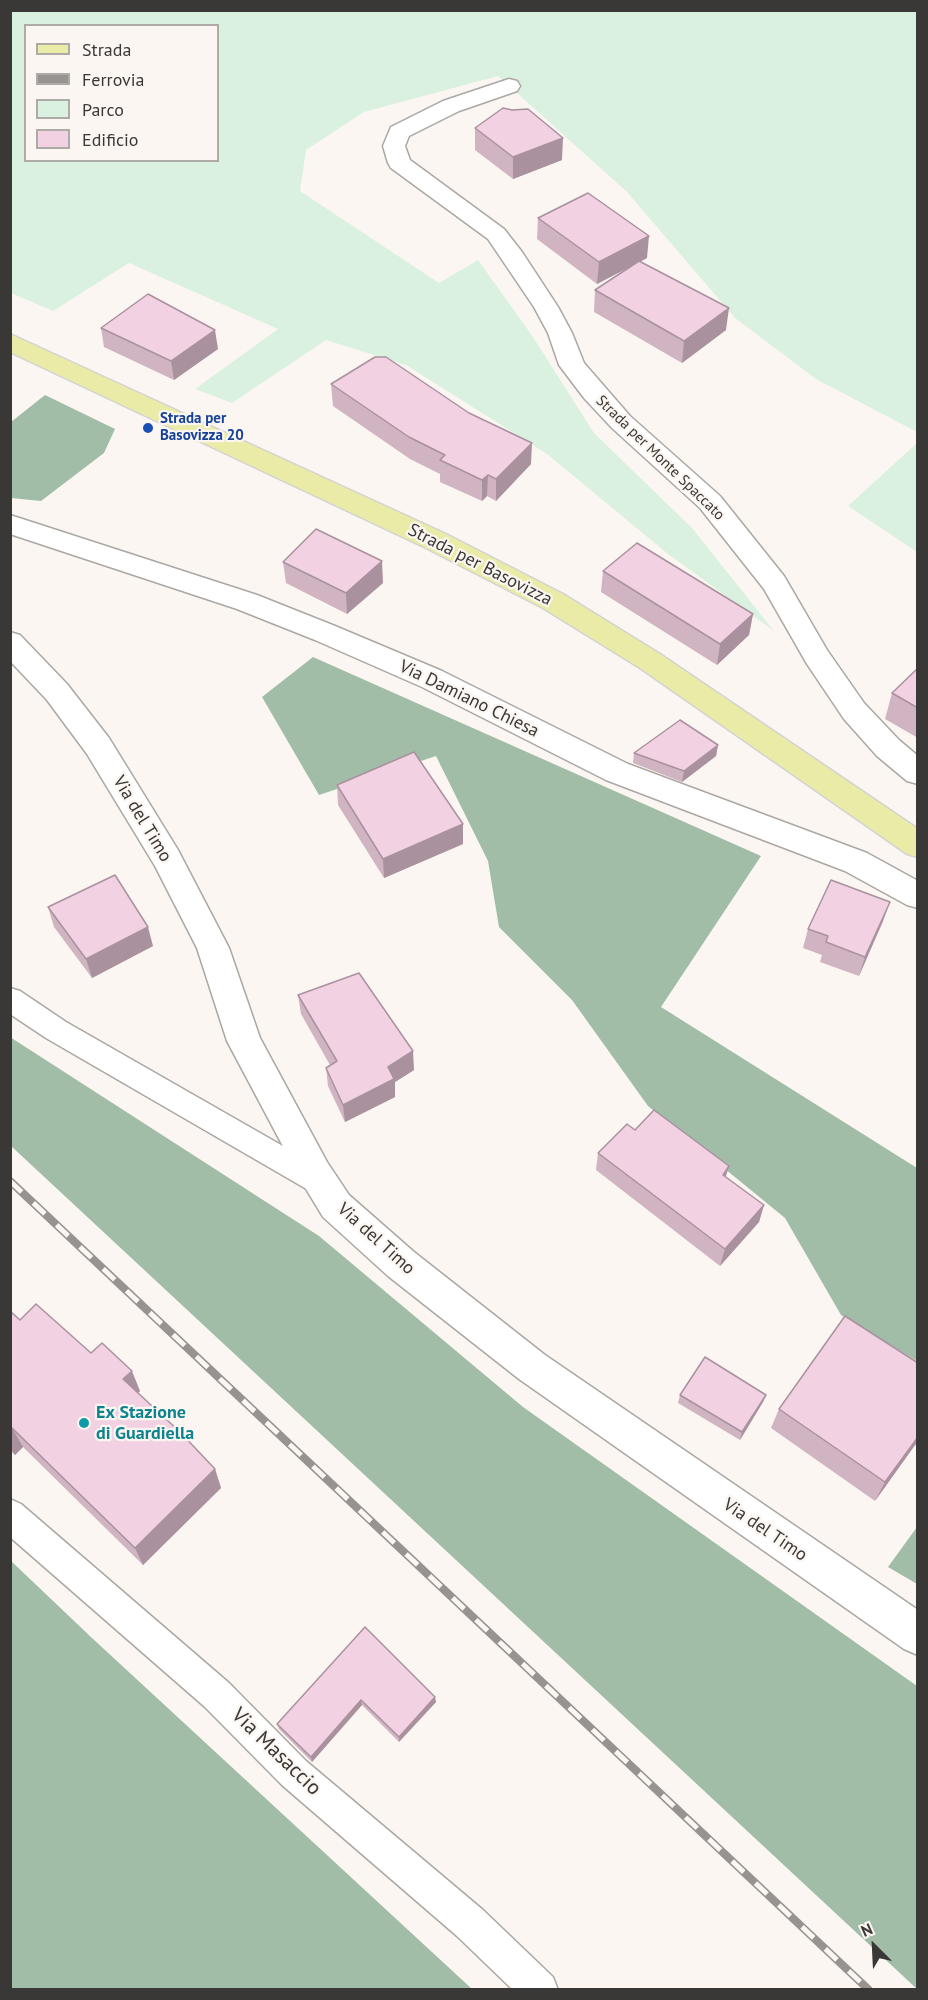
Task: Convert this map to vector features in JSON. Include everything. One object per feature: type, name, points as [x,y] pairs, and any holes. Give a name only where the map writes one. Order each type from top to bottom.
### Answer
[{"type":"main road","name":"Strada per Basovizza","points":[[10,342],[436,541],[553,601],[650,661],[918,845]]},
{"type":"street","name":"Strada per Monte Spaccato","points":[[509,86],[451,106],[399,132],[394,146],[399,163],[496,234],[514,256],[546,307],[560,333],[572,365],[592,392],[621,422],[710,502],[774,583],[817,657],[854,711],[888,748],[918,773]]},
{"type":"street","name":"Via Damiano Chiesa","points":[[10,524],[246,602],[325,633],[432,680],[617,772],[855,862],[918,896]]},
{"type":"street","name":"Via del Timo","points":[[10,642],[57,692],[98,746],[167,859],[213,948],[244,1041],[320,1182],[336,1206],[401,1264],[532,1367],[918,1635]]},
{"type":"lane","points":[[10,999],[56,1030],[320,1182]]},
{"type":"lane","name":"Via Masaccio","points":[[10,1515],[217,1695],[294,1773],[470,1923],[540,1989]]},
{"type":"green space","points":[[11,11],[917,11],[917,432],[816,379],[735,318],[627,192],[498,76],[364,112],[306,150],[300,191],[439,283],[478,260],[533,337],[594,433],[692,528],[774,631],[668,554],[547,454],[406,365],[326,340],[232,403],[195,389],[278,329],[129,263],[53,311],[11,293]]},
{"type":"green space","points":[[45,395],[115,429],[104,453],[41,501],[11,498],[11,422]]},
{"type":"green space","points":[[917,443],[917,552],[848,506]]},
{"type":"green space","points":[[313,657],[761,856],[661,1007],[917,1168],[917,1361],[841,1315],[785,1218],[648,1106],[572,1000],[499,927],[488,861],[436,756],[319,795],[262,697]]},
{"type":"green space","points":[[10,1037],[319,1236],[523,1407],[917,1686],[917,1989],[11,1146]]},
{"type":"green space","points":[[917,1527],[917,1584],[888,1567]]},
{"type":"green space","points":[[10,1560],[92,1638],[472,1989],[11,1989]]},
{"type":"building","points":[[503,108],[528,109],[563,138],[513,157],[475,128]]},
{"type":"building","points":[[588,193],[649,236],[599,262],[538,218]]},
{"type":"building","points":[[639,261],[729,308],[684,341],[595,290]]},
{"type":"building","points":[[148,294],[215,330],[171,361],[101,328]]},
{"type":"building","points":[[375,357],[386,357],[469,413],[532,443],[496,479],[488,475],[482,480],[440,460],[445,455],[409,437],[331,384]]},
{"type":"building","points":[[316,529],[382,561],[346,593],[283,562]]},
{"type":"building","points":[[637,543],[753,614],[720,644],[603,571]]},
{"type":"building","points":[[918,668],[918,708],[892,693]]},
{"type":"building","points":[[680,720],[718,745],[684,771],[634,753]]},
{"type":"building","points":[[414,752],[463,824],[383,859],[337,785]]},
{"type":"building","points":[[115,875],[148,927],[86,959],[48,907]]},
{"type":"building","points":[[831,880],[890,902],[865,957],[826,942],[828,936],[808,929]]},
{"type":"building","points":[[359,973],[413,1051],[388,1067],[394,1079],[343,1105],[326,1068],[337,1061],[298,995]]},
{"type":"building","points":[[654,1110],[729,1166],[723,1175],[764,1205],[725,1249],[598,1153],[627,1124],[635,1130]]},
{"type":"building","name":"Ex Stazione di Guardiella","points":[[36,1304],[91,1353],[102,1343],[132,1371],[123,1379],[180,1432],[215,1469],[135,1548],[12,1428],[10,1429],[10,1311],[20,1320]]},
{"type":"building","points":[[845,1316],[918,1363],[918,1437],[885,1482],[779,1409]]},
{"type":"building","points":[[705,1357],[766,1395],[742,1432],[680,1395]]},
{"type":"building","points":[[365,1627],[435,1697],[399,1737],[361,1700],[311,1757],[277,1724]]},
{"type":"railway","points":[[10,1181],[869,1990]]},
{"type":"place","name":"Strada per Basovizza 20","points":[[148,428]]},
{"type":"place","name":"Ex Stazione di Guardiella","points":[[84,1423]]}]
